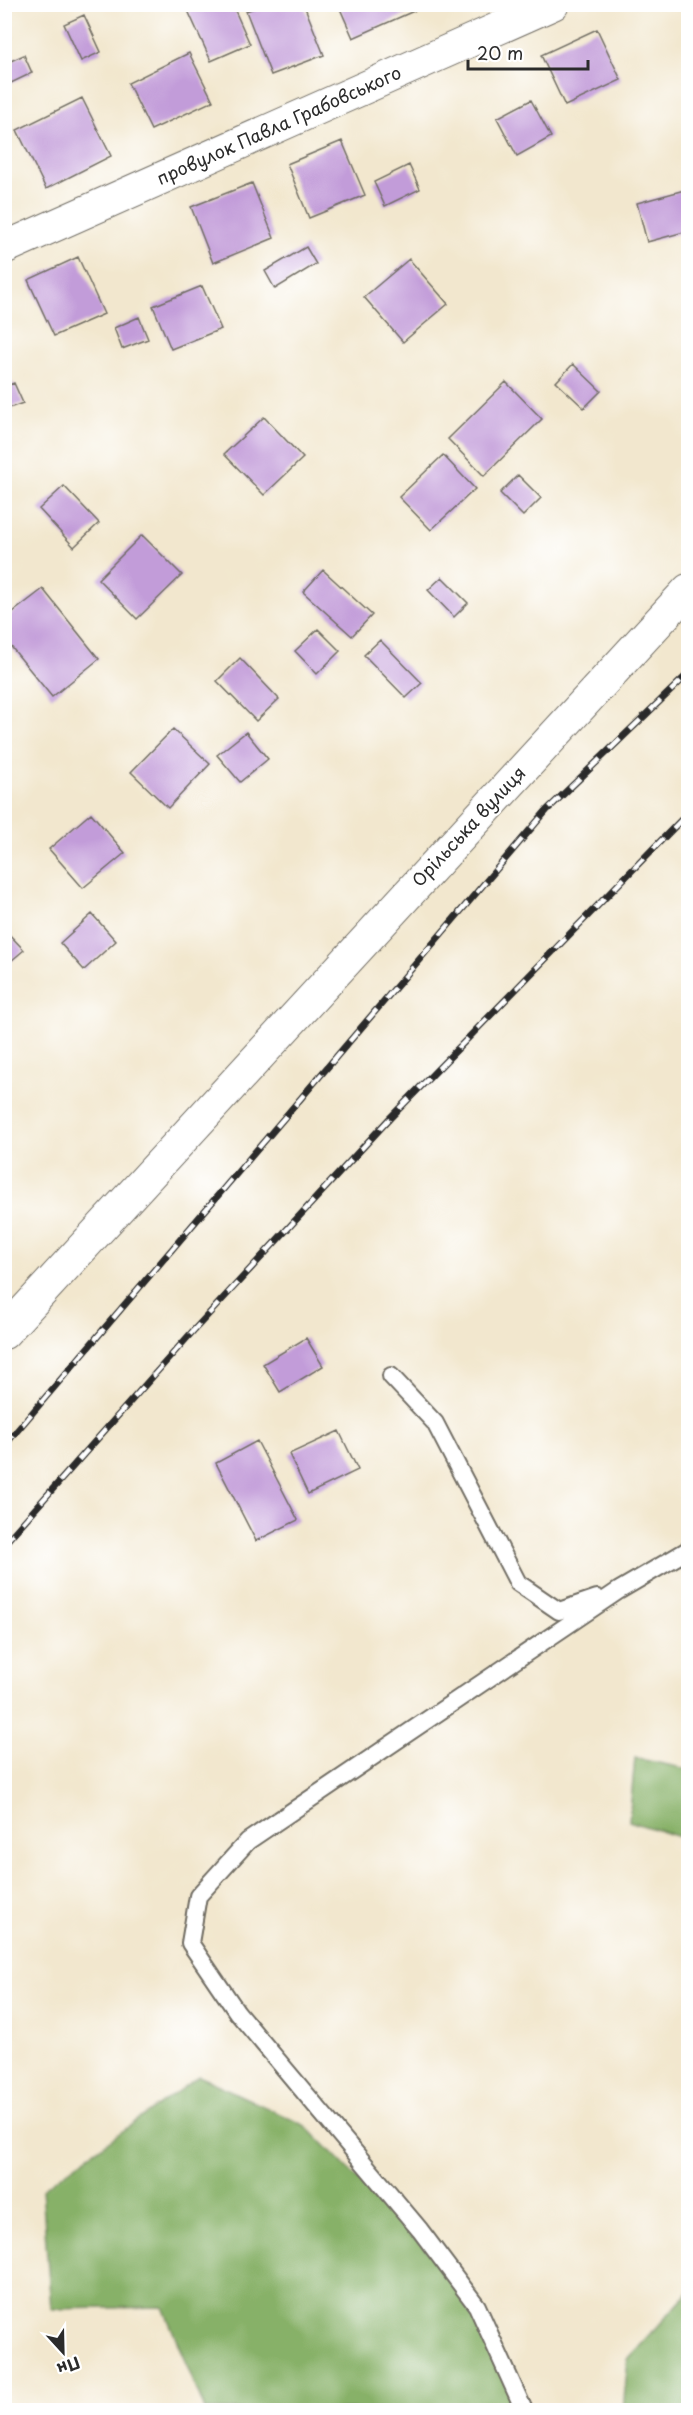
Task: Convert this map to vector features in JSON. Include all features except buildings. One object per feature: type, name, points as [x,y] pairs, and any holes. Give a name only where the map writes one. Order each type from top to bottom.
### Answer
[{"type":"street","name":"провулок Павла Грабовського","points":[[4,248],[554,4]]},
{"type":"street","name":"Орільська вулиця","points":[[4,1333],[688,590]]},
{"type":"lane","points":[[391,1376],[435,1423],[518,1583],[559,1611],[618,1591]]},
{"type":"lane","points":[[524,2410],[477,2306],[420,2230],[237,2012],[190,1943],[198,1896],[248,1841],[618,1591],[688,1550]]},
{"type":"green space","points":[[635,1758],[688,1769],[688,1840],[629,1821]]},
{"type":"green space","points":[[199,2076],[306,2126],[478,2302],[524,2410],[205,2410],[163,2307],[51,2309],[42,2189]]},
{"type":"green space","points":[[688,2293],[688,2410],[623,2410],[628,2359]]},
{"type":"railway","points":[[4,1446],[547,810],[688,674]]},
{"type":"railway","points":[[4,1544],[193,1331],[390,1118],[688,813]]}]
